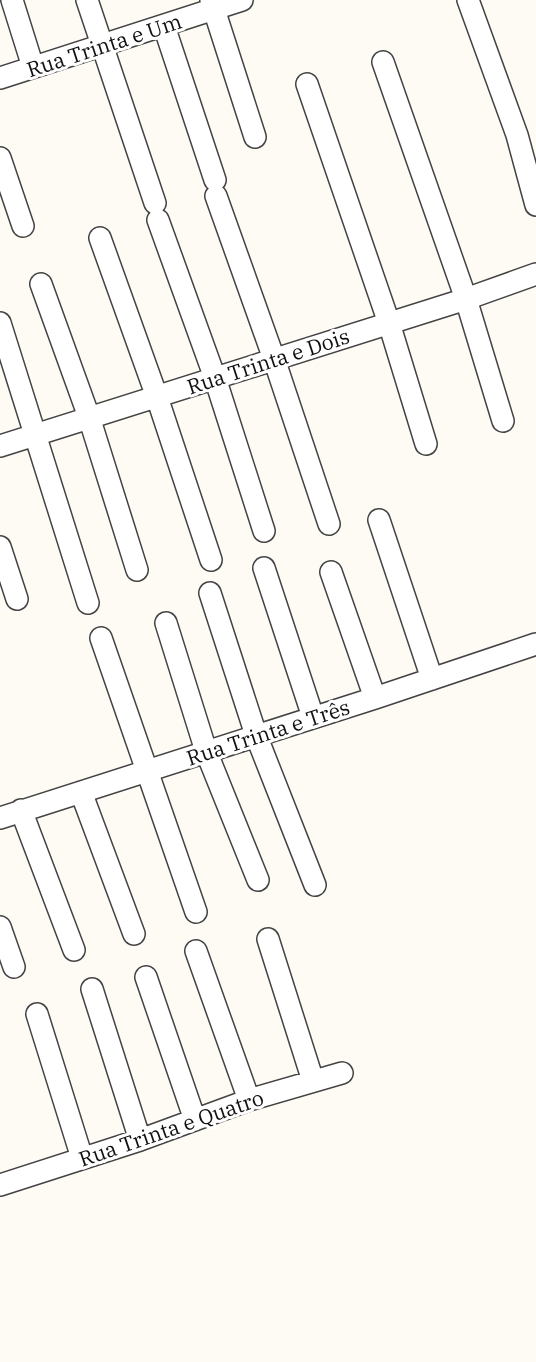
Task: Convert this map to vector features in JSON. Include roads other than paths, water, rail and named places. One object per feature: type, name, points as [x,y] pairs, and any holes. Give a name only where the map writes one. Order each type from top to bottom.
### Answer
[{"type":"street","points":[[12,0],[33,67]]},
{"type":"street","points":[[87,0],[156,211],[215,378],[264,531]]},
{"type":"street","name":"Rua Trinta e Um","points":[[0,78],[164,26],[212,5],[242,0]]},
{"type":"street","points":[[468,0],[526,131],[536,205]]},
{"type":"street","points":[[212,5],[255,137]]},
{"type":"street","points":[[164,26],[215,188],[329,524]]},
{"type":"street","points":[[383,62],[466,299],[503,421]]},
{"type":"street","points":[[307,84],[389,323],[426,444]]},
{"type":"street","points":[[0,158],[23,226]]},
{"type":"street","points":[[100,238],[157,397],[211,560]]},
{"type":"street","name":"Rua Trinta e Dois","points":[[0,446],[466,299],[536,274]]},
{"type":"street","points":[[41,284],[89,417],[137,570]]},
{"type":"street","points":[[0,322],[88,603]]},
{"type":"street","points":[[379,520],[432,679]]},
{"type":"street","points":[[0,547],[17,599]]},
{"type":"street","points":[[264,568],[312,717]]},
{"type":"street","points":[[331,572],[375,698]]},
{"type":"street","points":[[210,593],[256,735],[315,885]]},
{"type":"street","points":[[166,623],[206,751],[258,880]]},
{"type":"street","points":[[101,638],[196,912]]},
{"type":"street","name":"Rua Trinta e Três","points":[[0,818],[536,644]]},
{"type":"street","points":[[81,792],[135,934]]},
{"type":"street","points":[[21,810],[74,950]]},
{"type":"street","points":[[0,927],[14,967]]},
{"type":"street","points":[[268,939],[313,1081]]},
{"type":"street","points":[[196,951],[249,1100]]},
{"type":"street","points":[[146,977],[195,1120]]},
{"type":"street","points":[[92,989],[140,1140]]},
{"type":"street","points":[[37,1014],[82,1158]]},
{"type":"street","name":"Rua Trinta e Quatro","points":[[0,1185],[140,1140],[249,1100],[342,1074]]}]
